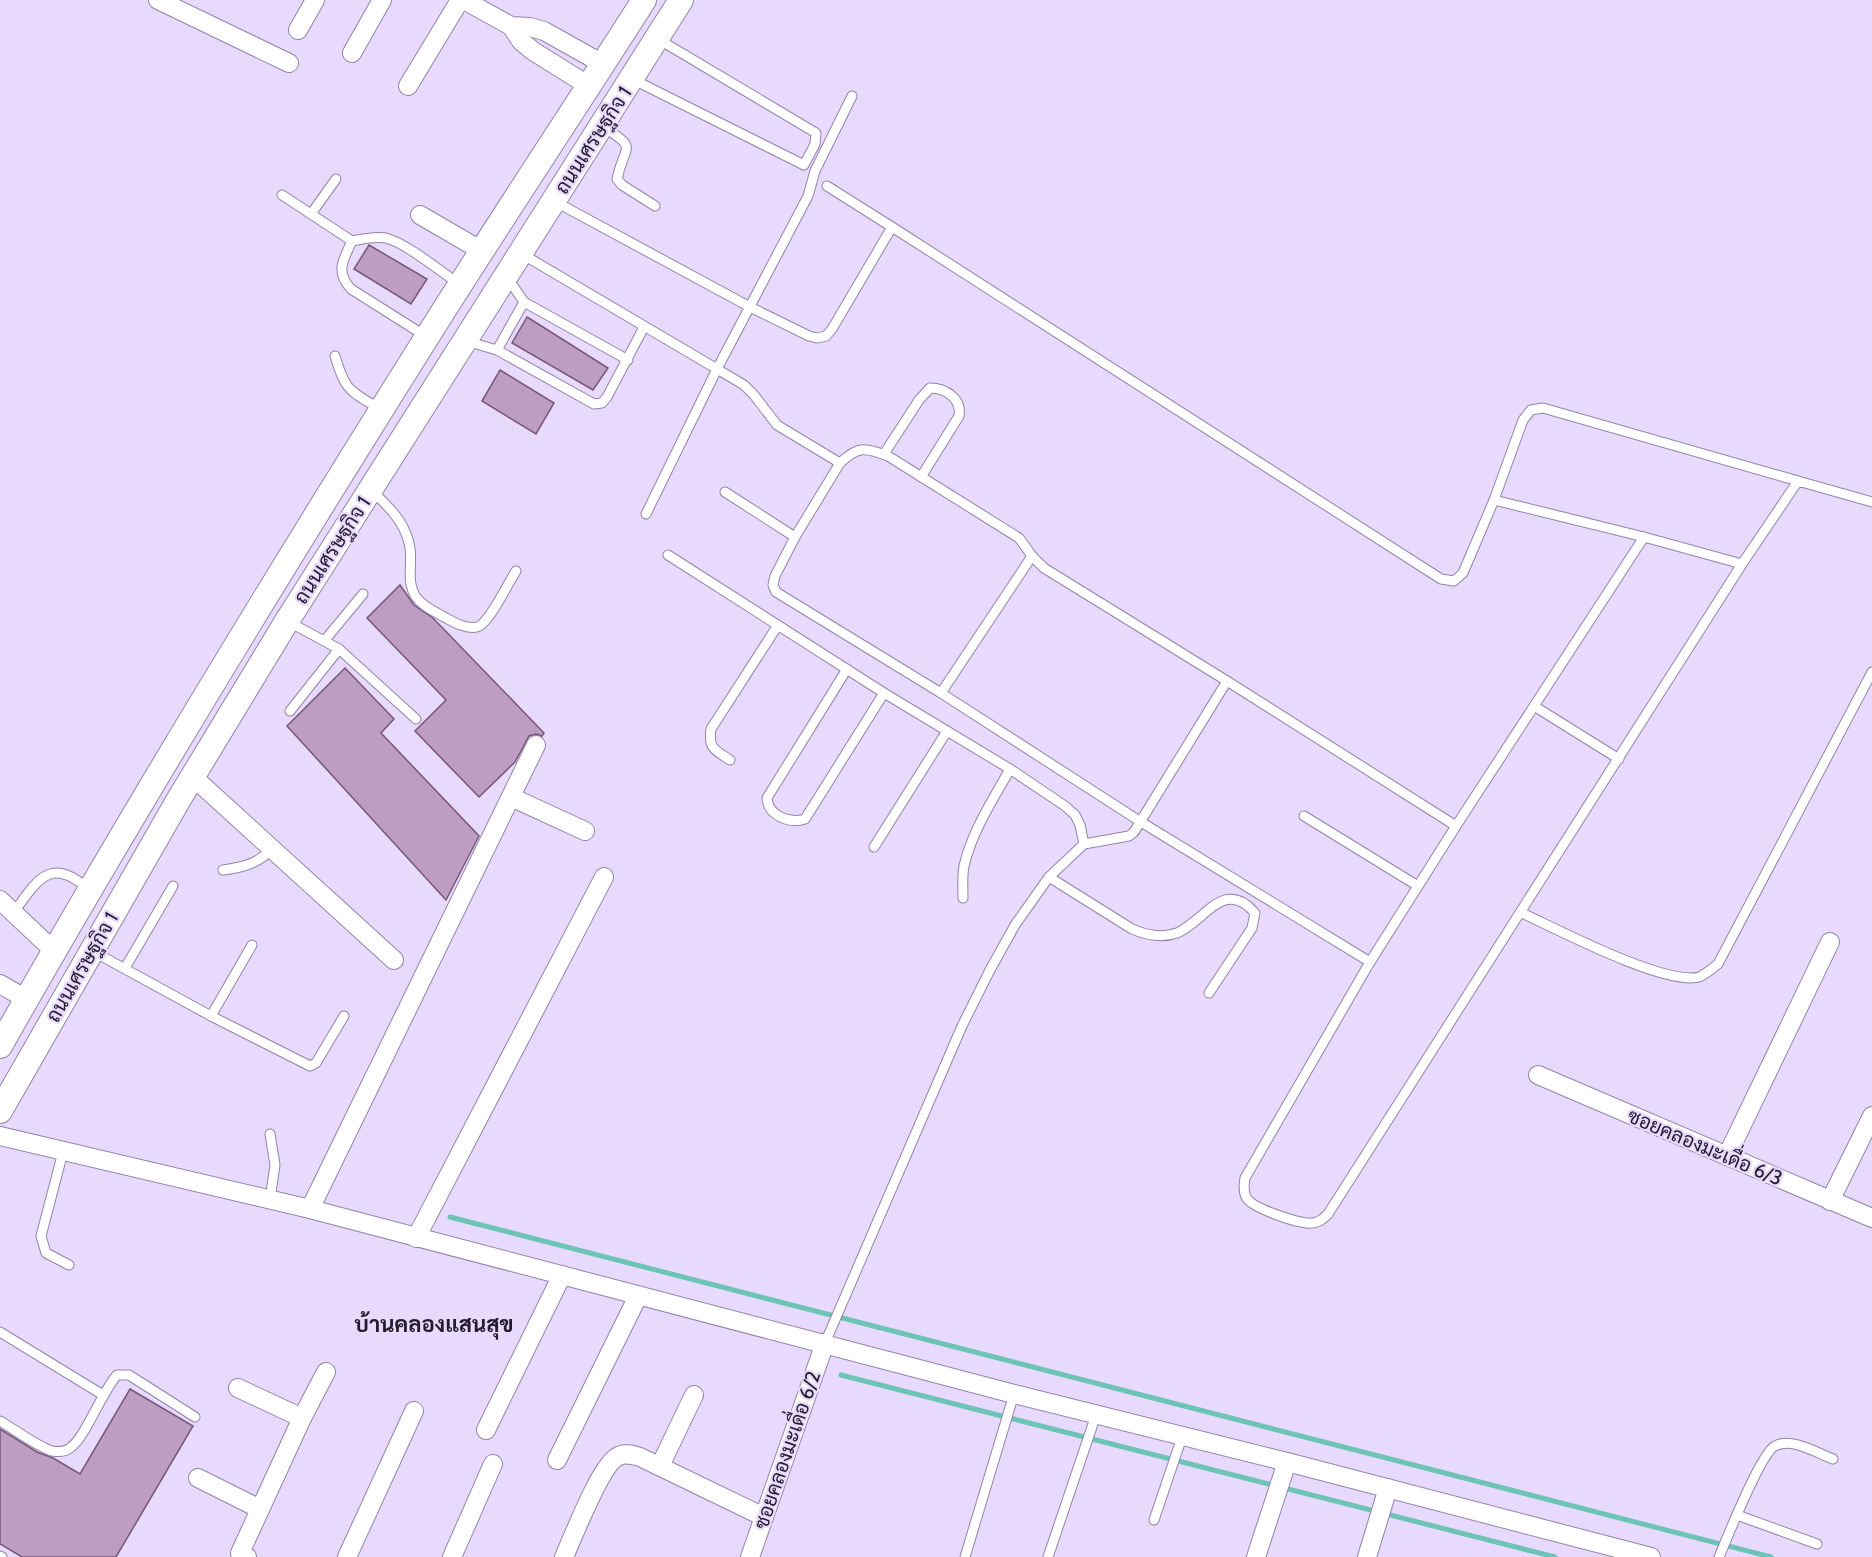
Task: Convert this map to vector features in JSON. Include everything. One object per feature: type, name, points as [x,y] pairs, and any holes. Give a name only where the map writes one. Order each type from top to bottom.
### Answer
[{"type":"main road","name":"ถนนเศรษฐกิจ 1","points":[[0,1046],[152,784],[382,410],[644,0]]},
{"type":"main road","name":"ถนนเศรษฐกิจ 1","points":[[0,1111],[192,776],[287,621],[681,0]]},
{"type":"main road","points":[[152,784],[179,799]]},
{"type":"street","points":[[158,0],[289,63]]},
{"type":"street","points":[[298,30],[315,0]]},
{"type":"street","points":[[352,53],[382,0]]},
{"type":"street","points":[[408,86],[460,0]]},
{"type":"street","points":[[464,0],[511,26],[530,27],[544,31],[603,64]]},
{"type":"street","points":[[511,26],[521,41],[533,51],[589,86]]},
{"type":"street","points":[[420,215],[482,251]]},
{"type":"street","points":[[310,1209],[536,745]]},
{"type":"street","points":[[192,776],[394,960]]},
{"type":"street","points":[[512,797],[585,831]]},
{"type":"street","points":[[416,1238],[604,878]]},
{"type":"street","points":[[0,900],[54,951]]},
{"type":"street","points":[[1726,1156],[1830,942]]},
{"type":"street","points":[[0,984],[26,999]]},
{"type":"street","name":"ซอยคลองมะเดื่อ 6/3","points":[[1538,1075],[1872,1218]]},
{"type":"street","points":[[1830,1201],[1872,1116]]},
{"type":"street","points":[[0,1136],[310,1209],[1014,1394],[1652,1557]]},
{"type":"street","points":[[486,1430],[562,1275]]},
{"type":"street","points":[[556,1460],[638,1296]]},
{"type":"street","name":"ซอยคลองมะเดื่อ 6/2","points":[[750,1557],[825,1343]]},
{"type":"street","points":[[242,1556],[260,1509],[326,1372]]},
{"type":"street","points":[[238,1388],[302,1418]]},
{"type":"street","points":[[660,1467],[694,1395]]},
{"type":"street","points":[[347,1557],[414,1411]]},
{"type":"street","points":[[564,1557],[605,1470],[617,1456],[630,1454],[764,1517]]},
{"type":"street","points":[[1256,1557],[1287,1462]]},
{"type":"street","points":[[452,1557],[493,1464]]},
{"type":"street","points":[[198,1478],[260,1509]]},
{"type":"street","points":[[1367,1557],[1388,1488]]},
{"type":"lane","points":[[657,39],[816,133],[815,144],[804,165]]},
{"type":"lane","points":[[632,79],[815,171]]},
{"type":"lane","points":[[646,514],[717,369],[808,195],[815,171],[852,96]]},
{"type":"lane","points":[[602,126],[624,140],[627,145],[627,153],[617,179],[622,185],[655,206]]},
{"type":"lane","points":[[311,214],[336,179]]},
{"type":"lane","points":[[827,186],[1441,579],[1454,581],[1463,573],[1494,500],[1523,420],[1531,410],[1543,408],[1872,502]]},
{"type":"lane","points":[[282,195],[352,241],[371,237],[385,238],[398,243],[460,285]]},
{"type":"lane","points":[[554,201],[750,307],[817,338],[826,336],[892,227]]},
{"type":"lane","points":[[352,241],[343,261],[341,274],[344,281],[351,289],[427,338]]},
{"type":"lane","points":[[520,252],[744,386],[754,395],[777,425],[840,463]]},
{"type":"lane","points":[[505,275],[524,302],[628,360]]},
{"type":"lane","points":[[497,350],[524,302]]},
{"type":"lane","points":[[464,340],[497,350],[594,404],[602,403],[607,397],[644,327]]},
{"type":"lane","points":[[335,356],[342,380],[347,387],[382,410]]},
{"type":"lane","points":[[884,454],[919,400],[930,388],[936,388],[953,396],[960,409],[958,416],[921,477]]},
{"type":"lane","points":[[1370,962],[1141,822],[941,693],[776,592],[773,585],[775,576],[795,537],[840,463],[857,450],[866,449],[884,454],[1019,538],[1044,568],[1456,826]]},
{"type":"lane","points":[[1644,537],[1370,962],[1245,1178],[1246,1197],[1259,1208],[1308,1224],[1321,1221],[1329,1214],[1742,564],[1798,481]]},
{"type":"lane","points":[[371,489],[393,510],[400,521],[409,542],[411,586],[416,597],[426,607],[456,623],[467,627],[478,627],[486,620],[516,571]]},
{"type":"lane","points":[[725,492],[795,537]]},
{"type":"lane","points":[[1494,500],[1742,564]]},
{"type":"lane","points":[[668,555],[1065,806],[1075,815],[1080,825],[1084,844]]},
{"type":"lane","points":[[941,693],[1032,556]]},
{"type":"lane","points":[[325,640],[363,594]]},
{"type":"lane","points":[[287,621],[339,649],[416,719]]},
{"type":"lane","points":[[730,760],[713,749],[709,740],[711,729],[778,625]]},
{"type":"lane","points":[[290,711],[339,649]]},
{"type":"lane","points":[[847,669],[767,798],[767,804],[773,811],[786,820],[796,822],[805,819],[884,693]]},
{"type":"lane","points":[[1522,913],[1636,965],[1681,977],[1700,977],[1718,964],[1872,672]]},
{"type":"lane","points":[[825,1343],[972,1005],[1015,925],[1049,877],[1084,844],[1129,836],[1141,822],[1227,681]]},
{"type":"lane","points":[[1534,706],[1619,759]]},
{"type":"lane","points":[[874,847],[947,731]]},
{"type":"lane","points":[[963,898],[964,868],[970,847],[983,818],[1010,770]]},
{"type":"lane","points":[[1304,816],[1418,886]]},
{"type":"lane","points":[[224,870],[248,866],[272,849]]},
{"type":"lane","points":[[14,912],[36,882],[49,874],[67,874],[90,891]]},
{"type":"lane","points":[[1049,877],[1132,929],[1162,936],[1178,932],[1216,903],[1226,899],[1238,900],[1250,906],[1255,913],[1252,928],[1209,993]]},
{"type":"lane","points":[[125,969],[173,886]]},
{"type":"lane","points":[[211,1016],[252,945]]},
{"type":"lane","points":[[91,951],[310,1066],[316,1063],[344,1016]]},
{"type":"lane","points":[[270,1134],[274,1165],[270,1199]]},
{"type":"lane","points":[[63,1152],[41,1236],[46,1253],[69,1265]]},
{"type":"lane","points":[[0,1332],[103,1395]]},
{"type":"lane","points":[[0,1421],[51,1450],[62,1452],[78,1441],[103,1395],[117,1375],[129,1375],[195,1416]]},
{"type":"lane","points":[[965,1557],[1014,1394]]},
{"type":"lane","points":[[1048,1557],[1096,1415]]},
{"type":"lane","points":[[1154,1520],[1182,1437]]},
{"type":"lane","points":[[1719,1557],[1766,1456],[1774,1446],[1795,1444],[1833,1459]]},
{"type":"lane","points":[[1737,1515],[1817,1544]]},
{"type":"building","points":[[369,245],[427,279],[411,304],[354,269]]},
{"type":"building","points":[[527,317],[608,368],[593,390],[512,343]]},
{"type":"building","points":[[500,370],[554,403],[536,434],[482,401]]},
{"type":"building","points":[[400,585],[414,605],[433,618],[544,733],[542,736],[536,734],[529,736],[515,762],[479,797],[415,731],[446,700],[367,618]]},
{"type":"building","points":[[345,668],[394,719],[381,733],[479,836],[446,900],[287,726]]},
{"type":"building","points":[[130,1389],[193,1426],[116,1557],[22,1557],[0,1544],[0,1429],[37,1452],[53,1458],[80,1474]]},
{"type":"waterway","points":[[450,1217],[1771,1557]]},
{"type":"waterway","points":[[841,1375],[1555,1557]]},
{"type":"district","name":"บ้านคลองแสนสุข","points":[[434,1324]]}]
